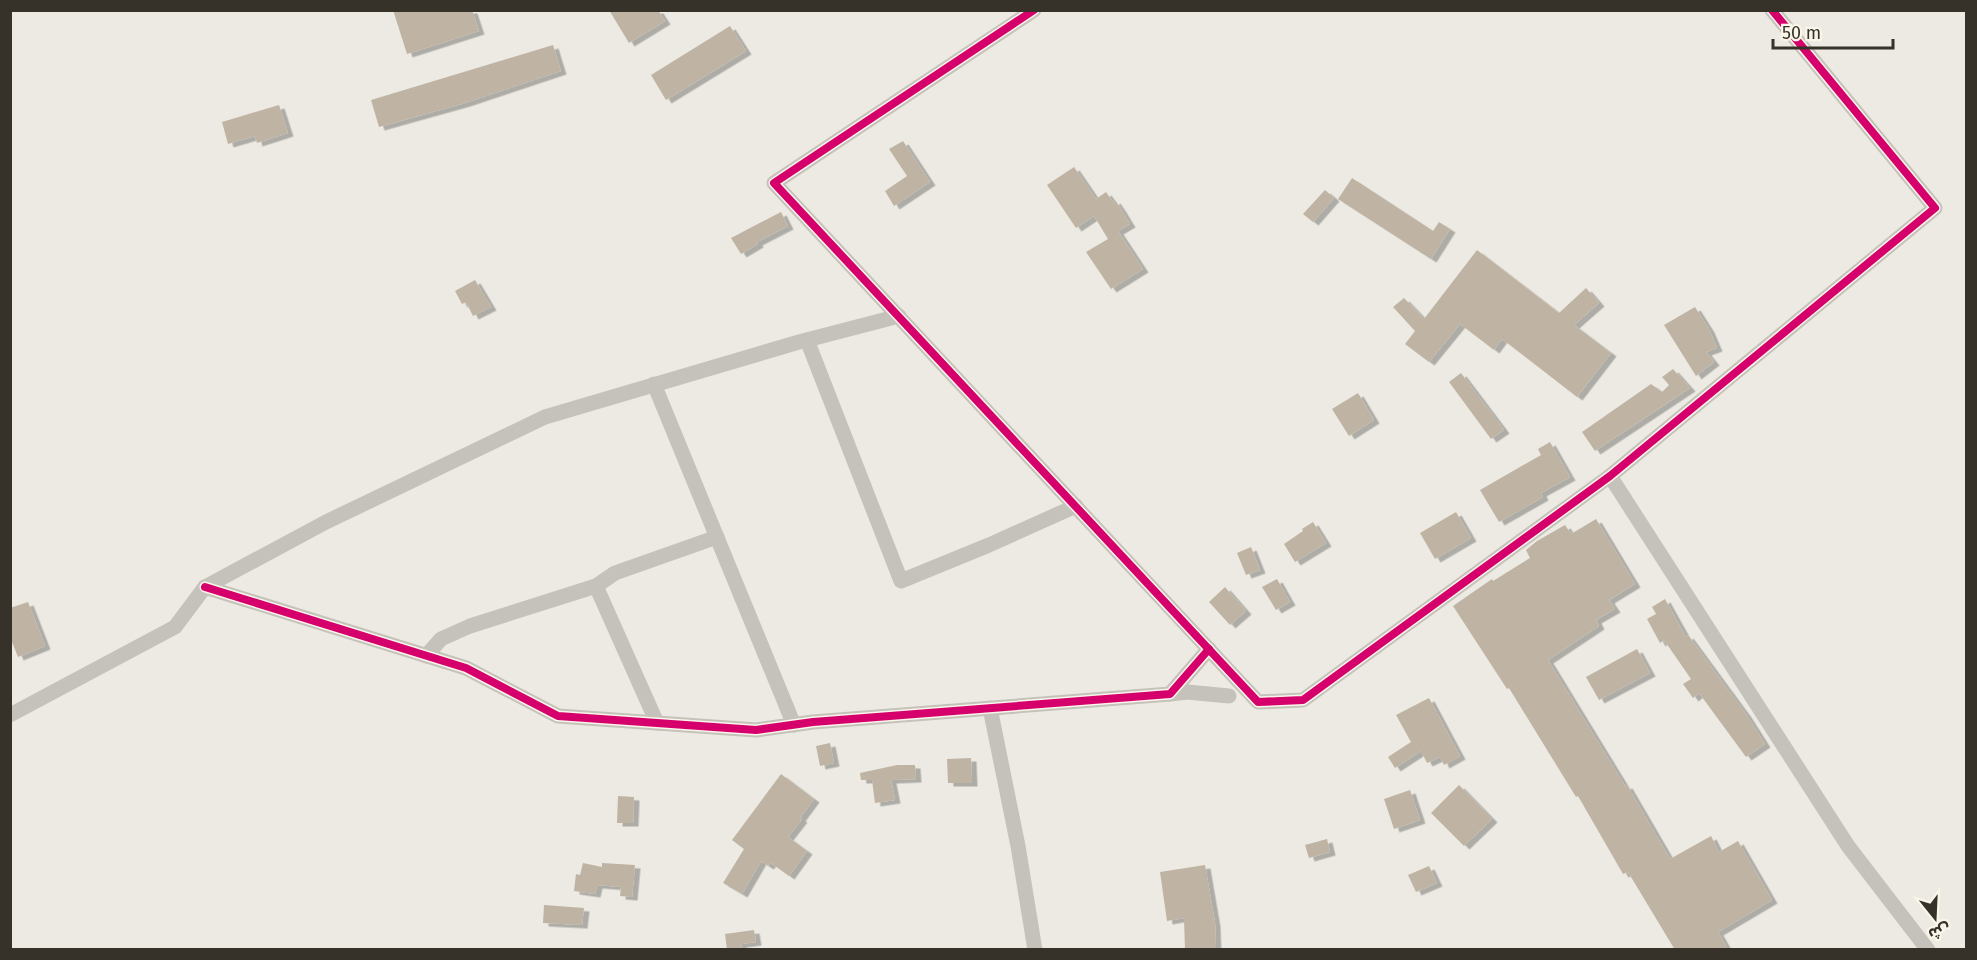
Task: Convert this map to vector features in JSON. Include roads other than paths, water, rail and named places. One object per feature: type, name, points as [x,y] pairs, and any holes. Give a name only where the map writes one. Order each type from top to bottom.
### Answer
[{"type":"street","points":[[1034,10],[774,183],[1258,702],[1303,700],[1610,476],[1935,208],[1772,10]]},
{"type":"street","points":[[10,715],[176,627],[205,587],[326,522],[545,417],[807,340],[898,316]]},
{"type":"street","points":[[807,340],[901,581],[1076,506]]},
{"type":"street","points":[[654,384],[794,724]]},
{"type":"street","points":[[1610,476],[1848,846],[1928,950]]},
{"type":"street","points":[[426,656],[441,639],[470,626],[596,586],[615,573],[717,537]]},
{"type":"street","points":[[596,586],[657,723]]},
{"type":"street","points":[[205,587],[466,669],[558,716],[756,730],[794,724],[1170,693],[1187,692],[1229,696]]},
{"type":"street","points":[[1170,693],[1209,649]]},
{"type":"street","points":[[990,708],[1035,950]]}]
